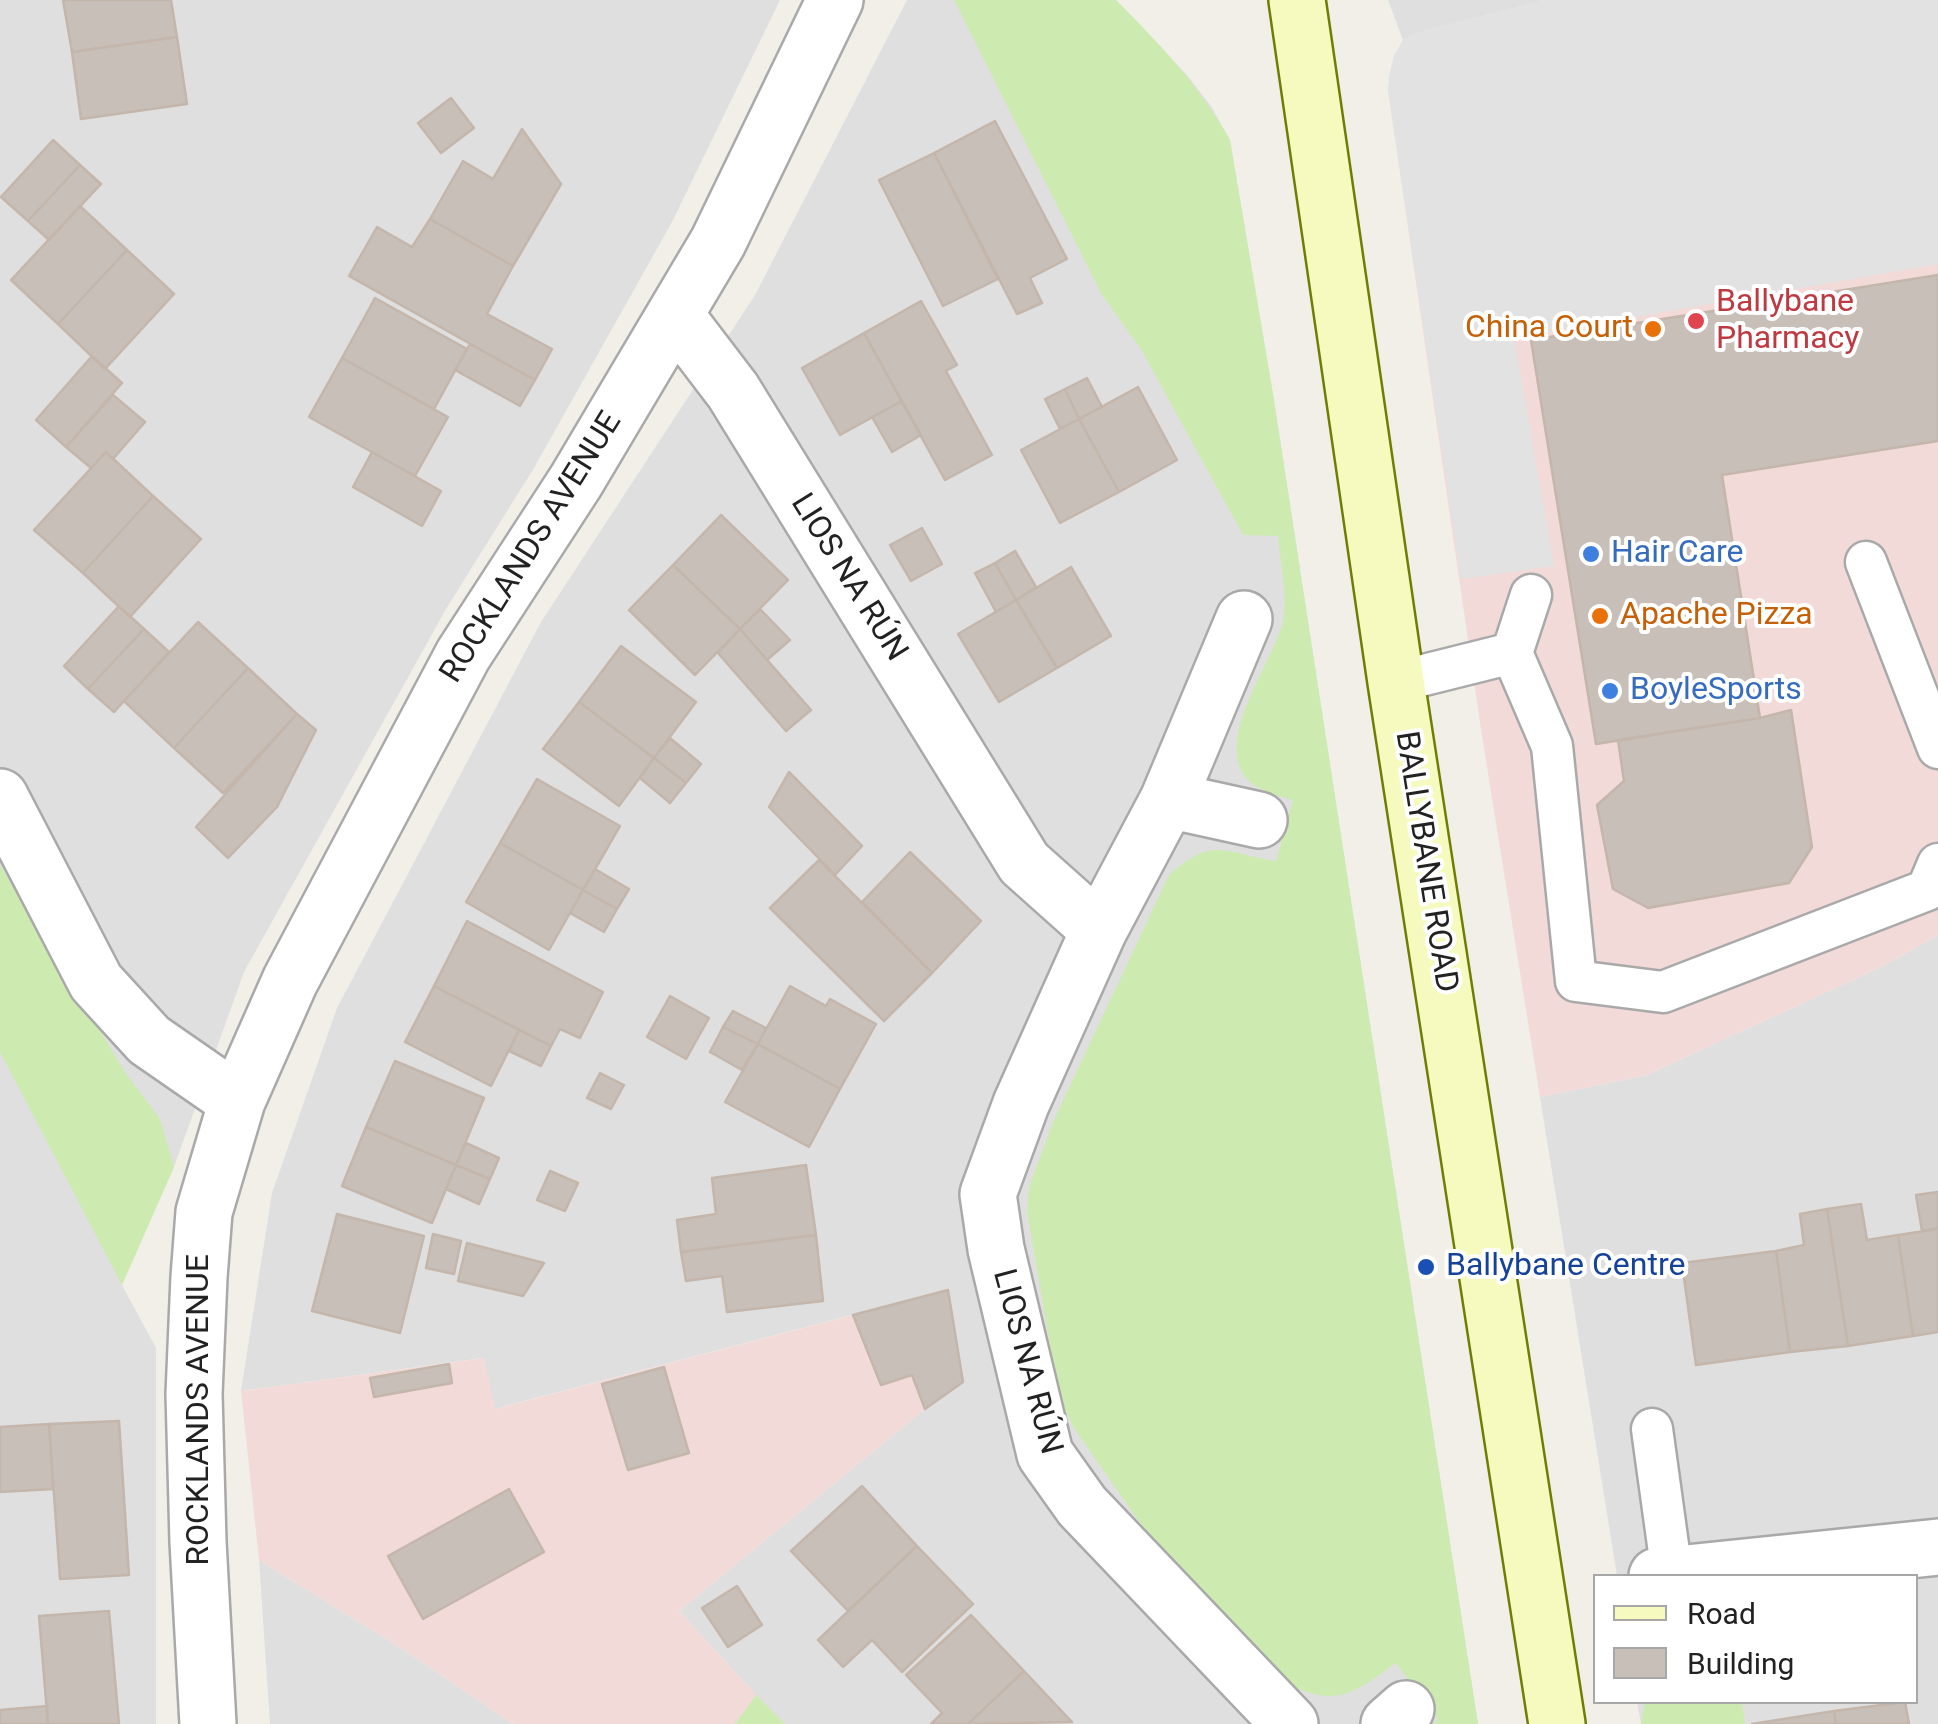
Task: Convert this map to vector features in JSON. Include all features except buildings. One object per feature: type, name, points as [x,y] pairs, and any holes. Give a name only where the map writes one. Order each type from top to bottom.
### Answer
[{"type":"main road","name":"BALLYBANE ROAD","points":[[1297,0],[1396,682],[1557,1724]]},
{"type":"street","name":"ROCKLANDS AVENUE","points":[[208,1724],[194,1394],[199,1277],[204,1212],[237,1101],[290,981],[463,655],[576,481],[718,242],[835,0]]},
{"type":"street","name":"LIOS NA RÚN","points":[[675,314],[733,392],[1024,863],[1099,930]]},
{"type":"street","name":"LIOS NA RÚN","points":[[1244,619],[1168,800],[1099,930],[1022,1104],[988,1194],[996,1249],[1042,1448],[1082,1506],[1290,1724]]},
{"type":"street","points":[[0,797],[96,982],[149,1040],[237,1101]]},
{"type":"street","points":[[1168,800],[1259,820]]},
{"type":"street","points":[[1675,1574],[1938,1547]]},
{"type":"lane","points":[[1866,562],[1938,748]]},
{"type":"lane","points":[[1531,595],[1512,653],[1552,746],[1576,981],[1663,992],[1926,890],[1938,864]]},
{"type":"lane","points":[[1396,682],[1512,653]]},
{"type":"lane","points":[[1652,1429],[1665,1574]]},
{"type":"shaded area","points":[[0,0],[780,0],[672,222],[534,468],[446,609],[244,972],[174,1167],[122,1285],[156,1348],[156,1724],[0,1724]]},
{"type":"shaded area","points":[[907,0],[1116,0],[1186,74],[1211,106],[1230,140],[1273,394],[1478,1724],[735,1724],[755,1694],[679,1611],[963,1382],[947,1290],[494,1409],[483,1358],[241,1391],[272,1193],[337,1008],[541,622],[755,295]]},
{"type":"shaded area","points":[[1388,0],[1545,0],[1416,33],[1403,40]]},
{"type":"shaded area","points":[[1545,0],[1938,0],[1938,935],[1883,966],[1647,1075],[1540,1097],[1482,736],[1388,90],[1394,56],[1403,40],[1416,33]]},
{"type":"shaded area","points":[[1545,0],[1938,0],[1938,264],[1514,338],[1554,566],[1461,579],[1389,76],[1403,40],[1416,33]]},
{"type":"shaded area","points":[[1938,935],[1938,1724],[1641,1724],[1637,1704],[1918,1704],[1918,1574],[1617,1574],[1540,1097],[1647,1075],[1883,966]]},
{"type":"shaded area","points":[[948,1290],[963,1382],[679,1611],[756,1695],[735,1724],[513,1724],[404,1650],[259,1560],[241,1391],[484,1358],[495,1409]]},
{"type":"shaded area","points":[[259,1560],[404,1650],[513,1724],[270,1724]]},
{"type":"green space","points":[[954,0],[1116,0],[1192,83],[1230,140],[1273,394],[1478,1724],[1433,1724],[1438,1719],[1396,1663],[1348,1693],[1324,1696],[1294,1687],[1140,1523],[1074,1428],[1059,1398],[1027,1211],[1029,1187],[1054,1120],[1169,875],[1209,851],[1231,851],[1276,861],[1293,800],[1263,790],[1245,776],[1237,757],[1244,711],[1283,622],[1284,592],[1278,536],[1243,535],[1141,349],[1102,295]]},
{"type":"green space","points":[[0,865],[126,1074],[160,1119],[174,1167],[122,1285],[0,1052]]},
{"type":"green space","points":[[756,1695],[785,1724],[735,1724]]},
{"type":"green space","points":[[1645,1704],[1742,1704],[1745,1724],[1641,1724]]},
{"type":"place","name":"Ballybane Pharmacy","points":[[1696,321]]},
{"type":"place","name":"China Court","points":[[1653,329]]},
{"type":"place","name":"Hair Care","points":[[1591,554]]},
{"type":"place","name":"Apache Pizza","points":[[1600,616]]},
{"type":"place","name":"BoyleSports","points":[[1610,691]]},
{"type":"place","name":"Ballybane Centre","points":[[1426,1267]]}]
